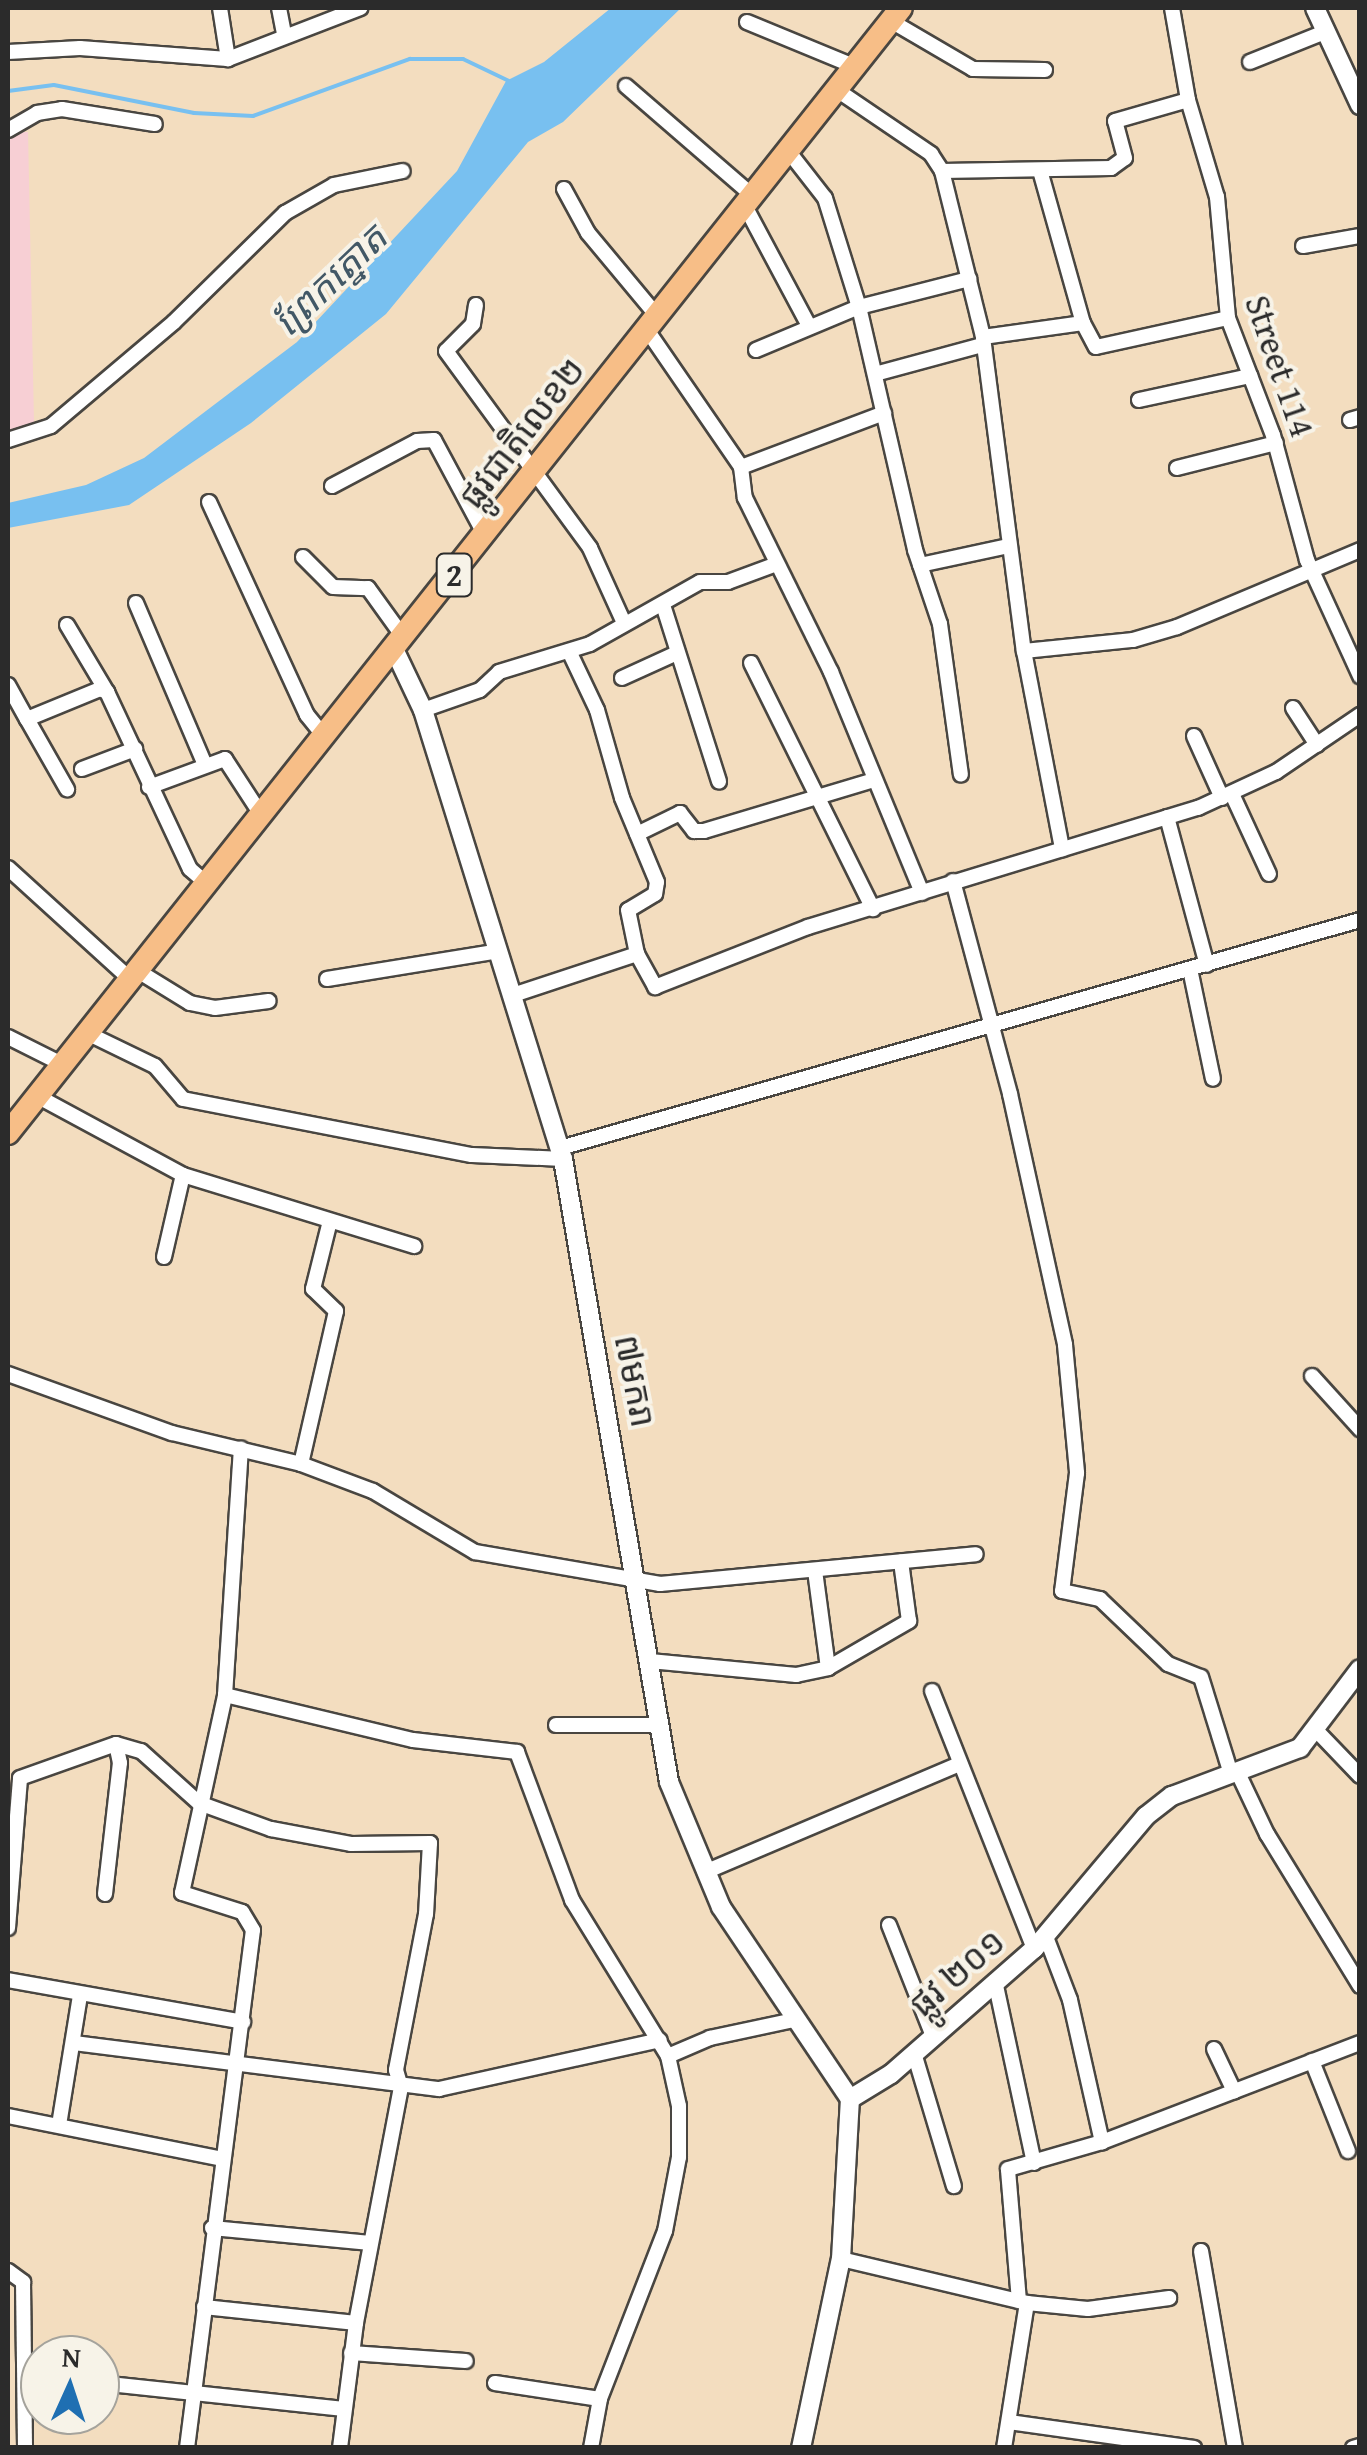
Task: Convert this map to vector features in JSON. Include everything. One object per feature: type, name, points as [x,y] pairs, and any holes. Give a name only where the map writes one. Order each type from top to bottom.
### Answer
[{"type":"highway","name":"ផ្លូវជាតិលេខ២","points":[[8,1134],[486,535],[837,90],[894,12]]},
{"type":"street","points":[[220,8],[228,59]]},
{"type":"street","points":[[279,8],[284,34]]},
{"type":"street","points":[[8,52],[80,48],[228,59],[284,34],[360,8]]},
{"type":"street","name":"Street 114","points":[[1172,8],[1188,100],[1217,198],[1228,318],[1276,443],[1312,573],[1360,676]]},
{"type":"street","points":[[1315,8],[1360,104]]},
{"type":"street","points":[[894,12],[973,69],[1044,70]]},
{"type":"street","points":[[747,22],[854,66]]},
{"type":"street","points":[[1250,62],[1327,31]]},
{"type":"street","points":[[626,86],[749,201],[810,326]]},
{"type":"street","points":[[837,90],[931,154],[942,171],[982,341],[1024,651],[1062,849]]},
{"type":"street","points":[[942,171],[1041,174],[1122,164],[1116,121],[1188,100]]},
{"type":"street","points":[[8,130],[37,113],[62,109],[155,124]]},
{"type":"street","points":[[788,152],[825,198],[858,307],[920,565],[940,624],[962,776]]},
{"type":"street","points":[[8,440],[51,426],[174,322],[285,213],[334,185],[403,171]]},
{"type":"street","points":[[1041,174],[1083,323],[1096,347],[1228,318]]},
{"type":"street","points":[[564,189],[588,233],[652,323],[741,466],[745,498],[774,565],[837,687],[922,893]]},
{"type":"street","points":[[1303,246],[1360,236]]},
{"type":"street","points":[[756,350],[858,307],[968,279]]},
{"type":"street","points":[[476,305],[473,324],[446,351],[538,469],[590,548],[624,622]]},
{"type":"street","points":[[876,374],[982,341],[1083,323]]},
{"type":"street","points":[[1139,400],[1250,376]]},
{"type":"street","points":[[741,466],[884,413]]},
{"type":"street","points":[[332,486],[417,441],[434,440],[486,535]]},
{"type":"street","points":[[1178,468],[1276,443]]},
{"type":"street","points":[[209,502],[307,715],[325,737]]},
{"type":"street","points":[[920,565],[1010,546]]},
{"type":"street","points":[[1024,651],[1133,640],[1312,573],[1360,550]]},
{"type":"street","points":[[304,556],[333,586],[368,588],[399,643]]},
{"type":"street","points":[[424,710],[480,690],[499,672],[569,651],[624,622],[664,608],[700,582],[728,582],[774,565]]},
{"type":"street","points":[[136,603],[204,765]]},
{"type":"street","points":[[664,608],[718,781]]},
{"type":"street","points":[[67,625],[107,692],[190,869],[207,884]]},
{"type":"street","name":"៧មករា","points":[[399,643],[424,710],[561,1154],[640,1582],[669,1782],[705,1872],[794,2020],[850,2099]]},
{"type":"street","points":[[569,651],[597,710],[657,888],[630,905],[636,954],[655,987],[748,948],[1227,796],[1317,745],[1360,715]]},
{"type":"street","points":[[622,678],[677,653]]},
{"type":"street","points":[[751,663],[872,909]]},
{"type":"street","points":[[8,685],[66,789]]},
{"type":"street","points":[[27,720],[107,692]]},
{"type":"street","points":[[1293,708],[1317,745]]},
{"type":"street","points":[[1194,736],[1268,874]]},
{"type":"street","points":[[82,769],[135,750]]},
{"type":"street","points":[[149,786],[224,759],[262,816]]},
{"type":"street","points":[[637,834],[680,812],[698,832],[874,780]]},
{"type":"street","points":[[1167,817],[1207,965]]},
{"type":"street","points":[[10,877],[134,975],[190,1003],[215,1008],[269,1001]]},
{"type":"street","points":[[953,881],[992,1022],[1059,1317],[1076,1434],[1076,1510],[1062,1591],[1100,1599],[1168,1664],[1201,1677],[1234,1773],[1287,1869],[1360,1986]]},
{"type":"street","points":[[88,1034],[155,1066],[183,1098],[322,1131],[472,1155],[561,1154],[992,1022],[1360,920]]},
{"type":"street","points":[[327,980],[499,952]]},
{"type":"street","points":[[513,995],[636,954]]},
{"type":"street","points":[[1190,970],[1212,1079]]},
{"type":"street","points":[[8,1037],[64,1064]]},
{"type":"street","points":[[36,1096],[182,1175],[414,1246]]},
{"type":"street","points":[[164,1256],[182,1175]]},
{"type":"street","points":[[300,1464],[336,1311],[313,1289],[330,1221]]},
{"type":"street","points":[[8,1374],[172,1434],[300,1464],[408,1508],[474,1552],[640,1582],[976,1554]]},
{"type":"street","points":[[1312,1376],[1360,1429]]},
{"type":"street","points":[[187,2448],[212,2228],[243,2022],[251,1917],[182,1893],[226,1695],[241,1448]]},
{"type":"street","points":[[650,1662],[796,1675],[828,1668],[908,1621],[901,1562]]},
{"type":"street","points":[[815,1570],[828,1668]]},
{"type":"street","name":"ផ្លូវ ២០១","points":[[850,2099],[914,2053],[1040,1943],[1146,1816],[1172,1796],[1300,1748],[1360,1669]]},
{"type":"street","points":[[932,1691],[960,1764],[1040,1943],[1070,2000],[1102,2142]]},
{"type":"street","points":[[226,1695],[412,1740],[517,1752],[572,1900],[668,2056],[679,2106],[679,2158],[668,2213],[600,2399],[590,2448]]},
{"type":"street","points":[[556,1725],[660,1725]]},
{"type":"street","points":[[1315,1729],[1360,1776]]},
{"type":"street","points":[[105,1894],[120,1764],[116,1744]]},
{"type":"street","points":[[8,1928],[20,1778],[116,1744],[141,1751],[199,1803],[299,1838],[352,1844],[427,1839],[430,1879],[399,2042],[401,2087],[356,2323],[340,2448]]},
{"type":"street","points":[[705,1872],[960,1764]]},
{"type":"street","points":[[889,1925],[933,2036]]},
{"type":"street","points":[[8,1980],[80,1996],[243,2022]]},
{"type":"street","points":[[995,1981],[1034,2162]]},
{"type":"street","points":[[59,2125],[80,1996]]},
{"type":"street","points":[[668,2056],[710,2038],[794,2020]]},
{"type":"street","points":[[74,2043],[237,2068],[439,2089],[660,2040]]},
{"type":"street","points":[[1004,2448],[1023,2302],[1005,2171],[1102,2142],[1360,2043]]},
{"type":"street","points":[[1214,2049],[1234,2091]]},
{"type":"street","points":[[914,2053],[954,2186]]},
{"type":"street","points":[[1312,2061],[1348,2152]]},
{"type":"street","points":[[802,2448],[841,2259],[850,2099]]},
{"type":"street","points":[[8,2116],[223,2159]]},
{"type":"street","points":[[212,2228],[370,2243]]},
{"type":"street","points":[[1201,2251],[1235,2448]]},
{"type":"street","points":[[841,2259],[1023,2302],[1088,2309],[1169,2298]]},
{"type":"street","points":[[12,2271],[24,2296],[28,2335]]},
{"type":"street","points":[[204,2307],[356,2323]]},
{"type":"street","points":[[351,2353],[466,2360]]},
{"type":"street","points":[[495,2383],[600,2399]]},
{"type":"street","points":[[120,2386],[342,2409]]},
{"type":"street","points":[[1008,2422],[1119,2441],[1194,2448]]},
{"type":"shaded area","points":[[8,132],[28,132],[34,422],[8,433]]},
{"type":"water","name":"ព្រែកត្នោត","points":[[611,8],[681,8],[563,122],[528,142],[386,314],[251,423],[129,505],[8,528],[8,503],[86,485],[144,458],[297,342],[457,171],[506,81],[544,62]]},
{"type":"waterway","points":[[8,91],[54,85],[194,113],[253,116],[410,59],[463,59],[509,81]]}]
